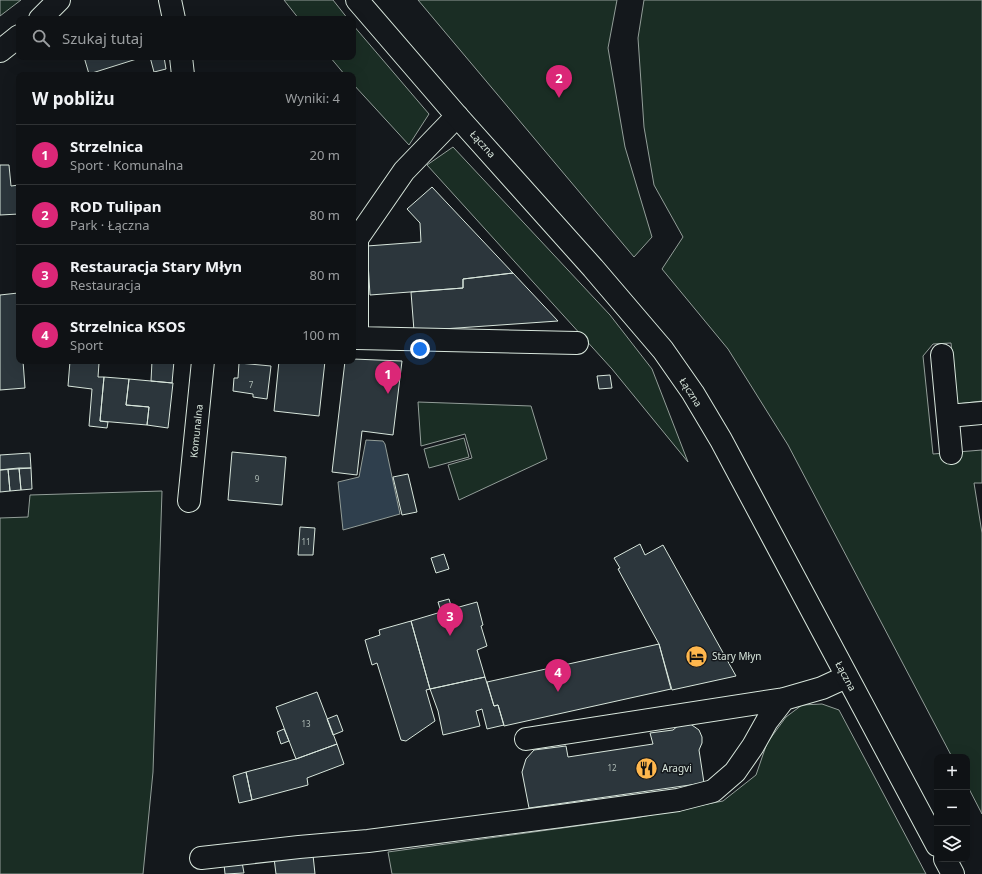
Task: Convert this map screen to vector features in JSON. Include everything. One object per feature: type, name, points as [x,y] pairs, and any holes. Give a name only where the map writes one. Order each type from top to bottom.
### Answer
[{"type":"main road","points":[[43,16],[59,0]]},
{"type":"main road","points":[[170,0],[173,16]]},
{"type":"main road","name":"Łączna","points":[[357,0],[457,116],[593,268],[663,350],[693,393],[721,440],[846,677],[934,839]]},
{"type":"main road","points":[[0,51],[16,38]]},
{"type":"main road","points":[[180,60],[182,72]]},
{"type":"main road","points":[[457,116],[404,171],[357,239],[357,338],[577,343]]},
{"type":"main road","points":[[942,355],[951,453]]},
{"type":"main road","name":"Komunalna","points":[[189,501],[203,364]]},
{"type":"main road","points":[[948,416],[982,413]]},
{"type":"main road","points":[[526,738],[784,699],[822,688],[846,677]]},
{"type":"main road","points":[[201,858],[299,846],[368,841],[569,815],[678,800],[713,791],[735,772],[753,746],[767,721],[784,699]]},
{"type":"main road","points":[[947,862],[953,874]]},
{"type":"green space","points":[[0,0],[21,0],[0,16]]},
{"type":"green space","points":[[284,0],[333,0],[346,16],[297,16]]},
{"type":"green space","points":[[418,0],[617,0],[608,48],[625,147],[652,237],[634,257]]},
{"type":"green space","points":[[644,0],[982,0],[982,401],[957,404],[951,343],[933,344],[923,356],[933,454],[982,450],[982,483],[974,483],[982,533],[982,814],[970,791],[970,754],[950,754],[788,445],[728,349],[662,269],[683,237],[654,185],[644,127],[638,38]]},
{"type":"green space","points":[[356,29],[429,114],[409,145],[356,87],[356,72],[342,72],[332,60],[356,60]]},
{"type":"green space","points":[[453,147],[610,315],[652,369],[688,462],[612,369],[427,165]]},
{"type":"green space","points":[[418,402],[531,406],[547,459],[459,500],[448,465],[472,458],[465,434],[421,446]]},
{"type":"green space","points":[[464,438],[469,457],[429,468],[424,449]]},
{"type":"green space","points":[[162,491],[153,772],[143,874],[0,874],[0,518],[28,517],[30,495]]},
{"type":"green space","points":[[822,704],[839,710],[926,874],[392,874],[388,852],[635,818],[723,801],[756,775],[767,743],[786,717],[802,705]]},
{"type":"water","points":[[366,440],[383,441],[385,444],[400,514],[343,530],[338,482],[359,477]]},
{"type":"building","points":[[85,60],[133,60],[95,72],[88,72]]},
{"type":"building","points":[[151,60],[164,60],[166,69],[154,72]]},
{"type":"building","points":[[0,165],[9,165],[11,186],[16,185],[16,214],[0,215]]},
{"type":"building","points":[[432,187],[513,273],[463,279],[463,288],[370,295],[367,246],[421,242],[420,223],[407,209]]},
{"type":"building","points":[[513,273],[558,321],[414,331],[411,292],[463,288],[463,279]]},
{"type":"building","points":[[16,293],[16,364],[23,364],[25,388],[0,390],[0,295]]},
{"type":"building","points":[[356,359],[402,361],[393,435],[362,431],[357,475],[332,472],[345,364],[356,364]]},
{"type":"building","points":[[70,364],[99,364],[98,377],[104,377],[100,421],[108,422],[107,428],[89,426],[92,389],[68,386]]},
{"type":"building","points":[[152,364],[174,364],[172,383],[151,381]]},
{"type":"building","points":[[239,364],[271,366],[267,399],[253,397],[253,394],[233,391],[234,378],[238,378]]},
{"type":"building","points":[[279,364],[325,364],[319,416],[274,411]]},
{"type":"building","points":[[610,375],[612,388],[599,389],[597,376]]},
{"type":"building","points":[[104,377],[129,379],[126,405],[149,407],[147,425],[100,421]]},
{"type":"building","points":[[129,379],[173,383],[168,428],[147,425],[149,407],[126,405]]},
{"type":"building","points":[[232,452],[286,457],[282,505],[228,500]]},
{"type":"building","points":[[30,453],[31,468],[0,470],[0,455]]},
{"type":"building","points":[[19,468],[21,490],[10,491],[8,469]]},
{"type":"building","points":[[19,468],[31,468],[32,489],[21,490]]},
{"type":"building","points":[[8,469],[10,491],[0,492],[0,470]]},
{"type":"building","points":[[408,474],[417,512],[402,515],[393,477]]},
{"type":"building","points":[[300,527],[315,528],[313,555],[298,555]]},
{"type":"building","points":[[640,544],[645,555],[663,545],[736,676],[672,690],[659,644],[618,569],[620,568],[614,558]]},
{"type":"building","points":[[444,554],[449,569],[436,573],[431,558]]},
{"type":"building","points":[[449,599],[452,609],[477,602],[483,625],[481,626],[487,646],[477,650],[485,677],[430,689],[411,621],[441,612],[438,602]]},
{"type":"building","points":[[411,621],[430,689],[426,690],[435,721],[406,741],[401,740],[377,663],[372,665],[365,640],[380,635],[379,630]]},
{"type":"building","points":[[659,644],[671,689],[504,726],[498,705],[494,706],[487,682]]},
{"type":"building","points":[[485,677],[494,706],[498,705],[504,725],[487,729],[482,709],[476,711],[480,726],[443,735],[438,711],[430,689]]},
{"type":"building","points":[[317,692],[337,744],[296,759],[276,707]]},
{"type":"building","points":[[337,715],[343,731],[333,735],[327,719]]},
{"type":"building","points":[[689,723],[699,730],[702,737],[702,743],[699,750],[704,783],[529,808],[522,772],[526,759],[534,750],[566,746],[568,757],[653,744],[650,733],[673,730],[679,725]]},
{"type":"building","points":[[284,729],[289,741],[281,744],[277,732]]},
{"type":"building","points":[[337,744],[344,764],[307,778],[308,785],[252,800],[246,772],[296,759]]},
{"type":"building","points":[[246,772],[252,800],[239,803],[233,776]]},
{"type":"building","points":[[313,855],[315,874],[276,874],[274,858]]},
{"type":"building","points":[[242,862],[244,873],[225,874],[224,864]]},
{"type":"place","name":"ROD Tulipan","points":[[559,98]]},
{"type":"place","name":"Strzelnica","points":[[388,394]]},
{"type":"place","name":"Restauracja Stary Młyn","points":[[450,636]]},
{"type":"place","name":"Stary Młyn","points":[[696,656]]},
{"type":"place","name":"Strzelnica KSOS","points":[[558,692]]},
{"type":"place","name":"Aragvi","points":[[647,768]]}]
